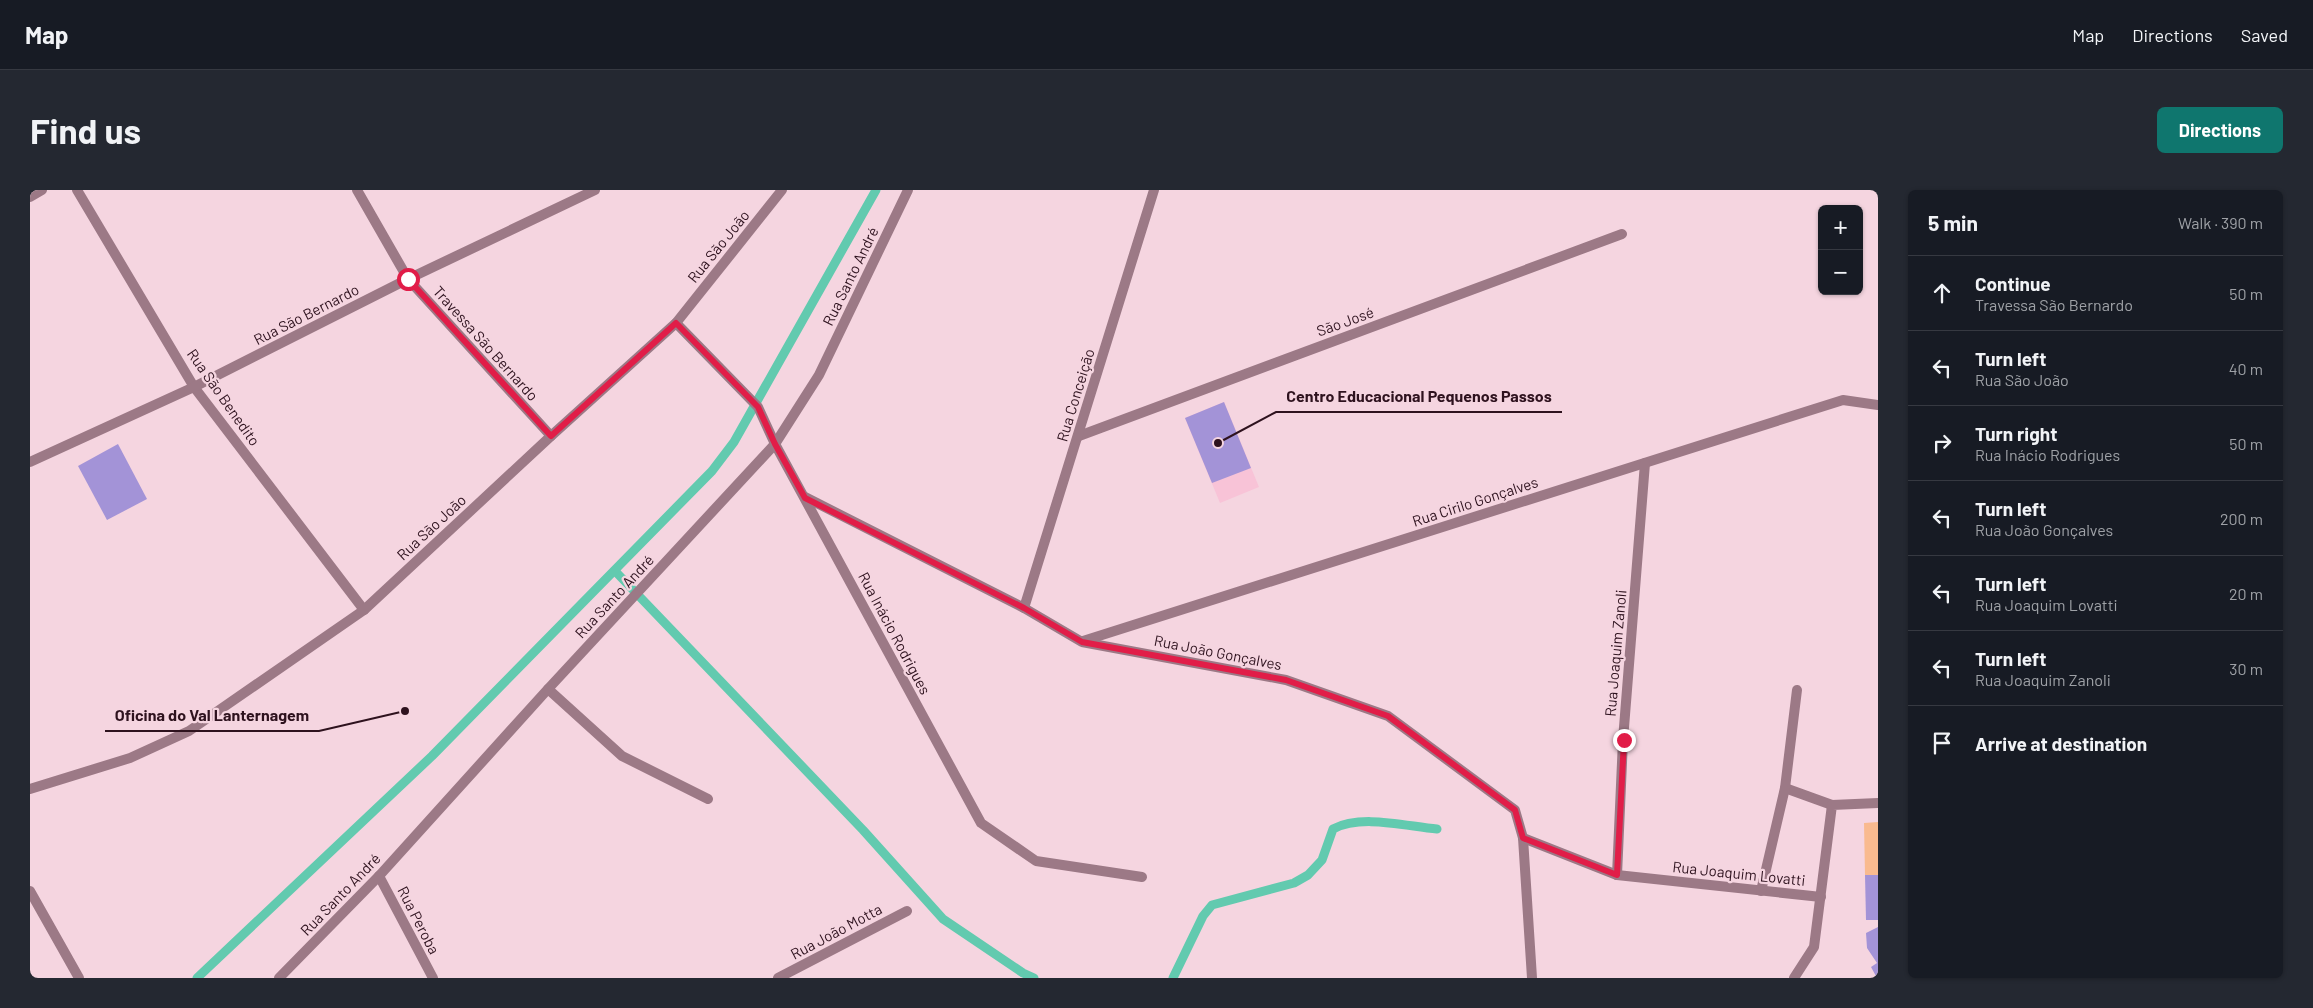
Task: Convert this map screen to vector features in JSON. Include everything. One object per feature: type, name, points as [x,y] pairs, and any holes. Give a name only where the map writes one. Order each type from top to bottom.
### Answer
[{"type":"street","points":[[30,196],[42,190]]},
{"type":"street","name":"Rua São Benedito","points":[[77,190],[194,387],[364,610]]},
{"type":"street","name":"Travessa São Bernardo","points":[[357,190],[408,279],[551,436]]},
{"type":"street","name":"Rua São Bernardo","points":[[30,462],[194,387],[408,279],[595,190]]},
{"type":"street","name":"Rua São João","points":[[30,789],[130,758],[189,731],[364,610],[676,323],[782,190]]},
{"type":"street","name":"Rua Santo André","points":[[279,978],[379,876],[548,689],[775,444],[819,375],[908,190]]},
{"type":"street","name":"Rua Conceição","points":[[1024,608],[1154,190]]},
{"type":"street","name":"São José","points":[[1078,436],[1622,234]]},
{"type":"street","name":"Rua Inácio Rodrigues","points":[[676,323],[758,407],[775,444],[981,823],[1036,861],[1142,877]]},
{"type":"street","name":"Rua Cirilo Gonçalves","points":[[1082,642],[1843,400],[1878,405]]},
{"type":"street","name":"Rua Joaquim Zanoli","points":[[1617,875],[1624,740],[1646,463]]},
{"type":"street","name":"Rua João Gonçalves","points":[[805,498],[1024,608],[1082,642],[1286,680],[1388,716],[1515,810],[1523,838],[1532,978]]},
{"type":"street","points":[[548,689],[622,756],[708,799]]},
{"type":"street","points":[[1761,891],[1784,788],[1797,690]]},
{"type":"street","points":[[1784,788],[1832,805],[1878,803]]},
{"type":"street","name":"Rua Joaquim Lovatti","points":[[1523,838],[1617,875],[1821,897],[1832,805]]},
{"type":"street","name":"Rua Peroba","points":[[379,876],[432,978]]},
{"type":"street","points":[[30,891],[78,978]]},
{"type":"street","points":[[1794,978],[1814,947],[1821,897]]},
{"type":"street","name":"Rua João Motta","points":[[778,978],[907,911]]},
{"type":"shaded area","points":[[1224,402],[1259,487],[1220,503],[1185,418]]},
{"type":"shaded area","points":[[1878,822],[1878,875],[1865,875],[1864,823]]},
{"type":"building","points":[[1224,402],[1251,468],[1212,483],[1185,418]]},
{"type":"building","points":[[118,444],[147,499],[107,520],[78,466]]},
{"type":"building","points":[[1865,875],[1878,875],[1878,920],[1866,920]]},
{"type":"building","points":[[1878,927],[1877,978],[1871,967],[1877,963],[1867,948],[1866,933]]},
{"type":"waterway","points":[[197,978],[432,756],[712,471],[734,442],[876,190]]},
{"type":"waterway","points":[[615,571],[863,830],[943,919],[1023,973],[1034,978]]},
{"type":"waterway","points":[[1173,978],[1203,916],[1212,905],[1294,883],[1308,875],[1322,860],[1333,829],[1357,822],[1384,822],[1437,829]]},
{"type":"place","name":"Centro Educacional Pequenos Passos","points":[[1218,443]]},
{"type":"place","name":"Oficina do Val Lanternagem","points":[[405,711]]},
{"type":"route","points":[[408,279],[551,436],[676,323],[758,407],[775,444],[805,498],[1024,608],[1082,642],[1286,680],[1388,716],[1515,810],[1523,838],[1617,875],[1624,740]]}]
